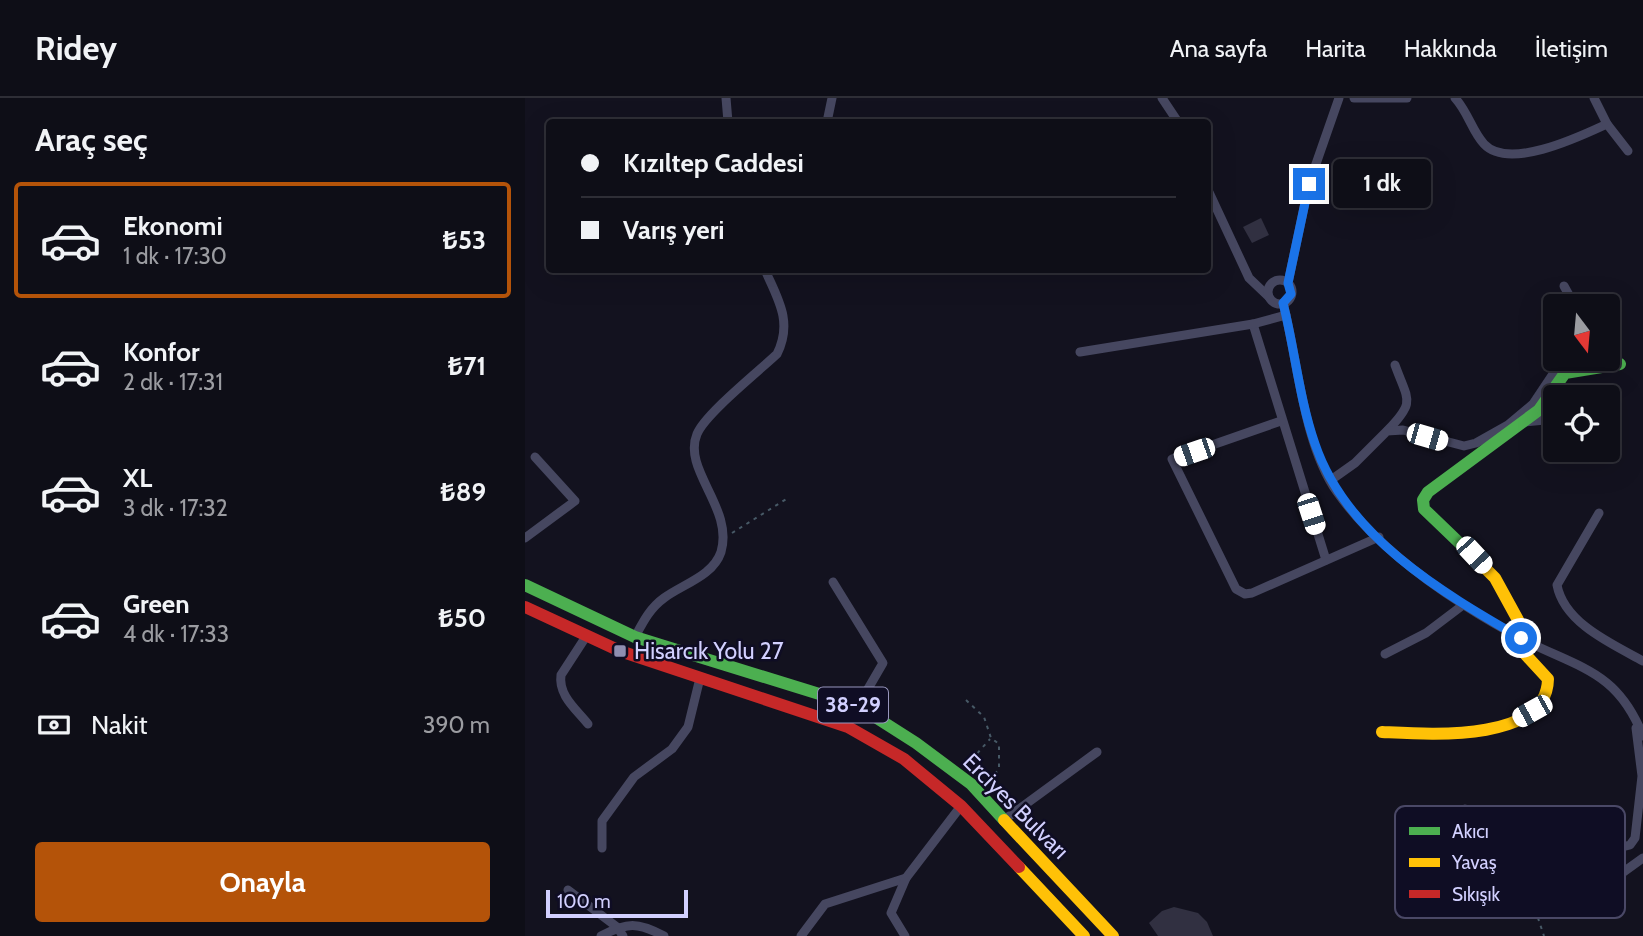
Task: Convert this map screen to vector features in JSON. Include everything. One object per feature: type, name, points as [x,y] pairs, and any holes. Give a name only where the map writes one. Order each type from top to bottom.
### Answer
[{"type":"main road","points":[[1382,732],[1482,732],[1508,724],[1532,711],[1547,692],[1548,679],[1525,654],[1518,620],[1495,578],[1444,531],[1423,504],[1428,492],[1539,410],[1565,373],[1577,371]]},
{"type":"main road","name":"Erciyes Bulvarı","points":[[525,585],[635,637],[858,706],[958,774],[1113,936]]},
{"type":"main road","name":"Erciyes Bulvarı","points":[[525,607],[620,651],[848,727],[904,759],[961,806],[1084,936]]},
{"type":"street","points":[[726,98],[728,119]]},
{"type":"street","points":[[828,119],[832,98]]},
{"type":"street","points":[[1162,98],[1176,119]]},
{"type":"street","points":[[1211,197],[1249,278],[1275,303],[1283,303],[1291,294],[1288,283],[1309,184],[1339,98]]},
{"type":"street","points":[[1354,98],[1407,98]]},
{"type":"street","points":[[1455,98],[1465,109],[1482,142],[1502,152],[1537,151],[1573,140],[1607,124]]},
{"type":"street","points":[[1594,98],[1607,124],[1629,151]]},
{"type":"street","points":[[635,637],[646,617],[661,600],[711,569],[720,555],[724,538],[720,513],[695,458],[694,446],[703,424],[777,354],[783,342],[785,314],[766,273]]},
{"type":"street","points":[[1269,297],[1268,289],[1272,282],[1280,279],[1288,283]]},
{"type":"street","points":[[1564,286],[1568,294]]},
{"type":"street","points":[[1283,303],[1312,433],[1336,491],[1378,537],[1463,605],[1521,638],[1583,665],[1618,692],[1634,714],[1643,736]]},
{"type":"street","points":[[1080,352],[1253,324],[1286,315]]},
{"type":"street","points":[[1253,324],[1326,560]]},
{"type":"street","points":[[1331,480],[1355,463],[1406,411],[1409,404],[1395,365]]},
{"type":"street","points":[[1387,431],[1403,430],[1464,446],[1476,443],[1508,425],[1533,404],[1555,371]]},
{"type":"street","points":[[1524,422],[1543,420]]},
{"type":"street","points":[[1281,421],[1173,459],[1238,591],[1252,593],[1378,537]]},
{"type":"street","points":[[525,538],[575,501],[535,457]]},
{"type":"street","points":[[1599,513],[1557,585],[1559,596],[1565,607],[1581,622],[1643,661]]},
{"type":"street","points":[[833,582],[883,663],[858,706]]},
{"type":"street","points":[[1385,654],[1426,634],[1463,605]]},
{"type":"street","points":[[587,635],[561,675],[560,682],[564,695],[589,724]]},
{"type":"street","points":[[601,848],[602,821],[634,777],[672,749],[688,727],[700,678]]},
{"type":"street","points":[[1625,846],[1630,845],[1635,838],[1642,776],[1634,714]]},
{"type":"street","points":[[1004,820],[1097,752]]},
{"type":"street","points":[[905,936],[891,914],[906,878],[961,806]]},
{"type":"street","points":[[1625,871],[1643,858]]},
{"type":"street","points":[[800,936],[825,904],[906,878]]},
{"type":"street","points":[[568,890],[620,932]]},
{"type":"street","points":[[601,936],[643,925],[664,936]]},
{"type":"path","points":[[724,538],[787,498]]},
{"type":"path","points":[[966,700],[985,717],[991,738],[999,744],[999,769],[979,793]]},
{"type":"path","points":[[958,774],[991,738]]},
{"type":"path","points":[[1538,918],[1544,936]]},
{"type":"building","points":[[1261,218],[1269,235],[1252,243],[1243,227]]},
{"type":"building","points":[[1174,907],[1198,913],[1207,922],[1213,936],[1158,936],[1149,923],[1162,911]]},
{"type":"traffic: fast","points":[[1474,557],[1424,509],[1423,500],[1428,492],[1539,410],[1565,373],[1577,371]]},
{"type":"traffic: fast","points":[[525,585],[635,637],[858,706],[916,743],[971,784],[1004,820]]},
{"type":"traffic: slow","points":[[1382,732],[1426,734],[1480,731],[1506,725],[1528,715],[1542,700],[1548,679],[1525,654],[1518,620],[1495,578],[1474,557]]},
{"type":"traffic: slow","points":[[1004,820],[1113,936]]},
{"type":"traffic: slow","points":[[1019,867],[1084,936]]},
{"type":"traffic: jam","points":[[525,607],[620,651],[848,727],[904,759],[961,806],[1019,867]]},
{"type":"place","name":"Hisarcık Yolu 27","points":[[620,651]]},
{"type":"route","points":[[1309,184],[1288,283],[1292,290],[1290,298],[1283,303],[1315,445],[1336,491],[1367,527],[1408,564],[1463,605],[1521,638]]}]
